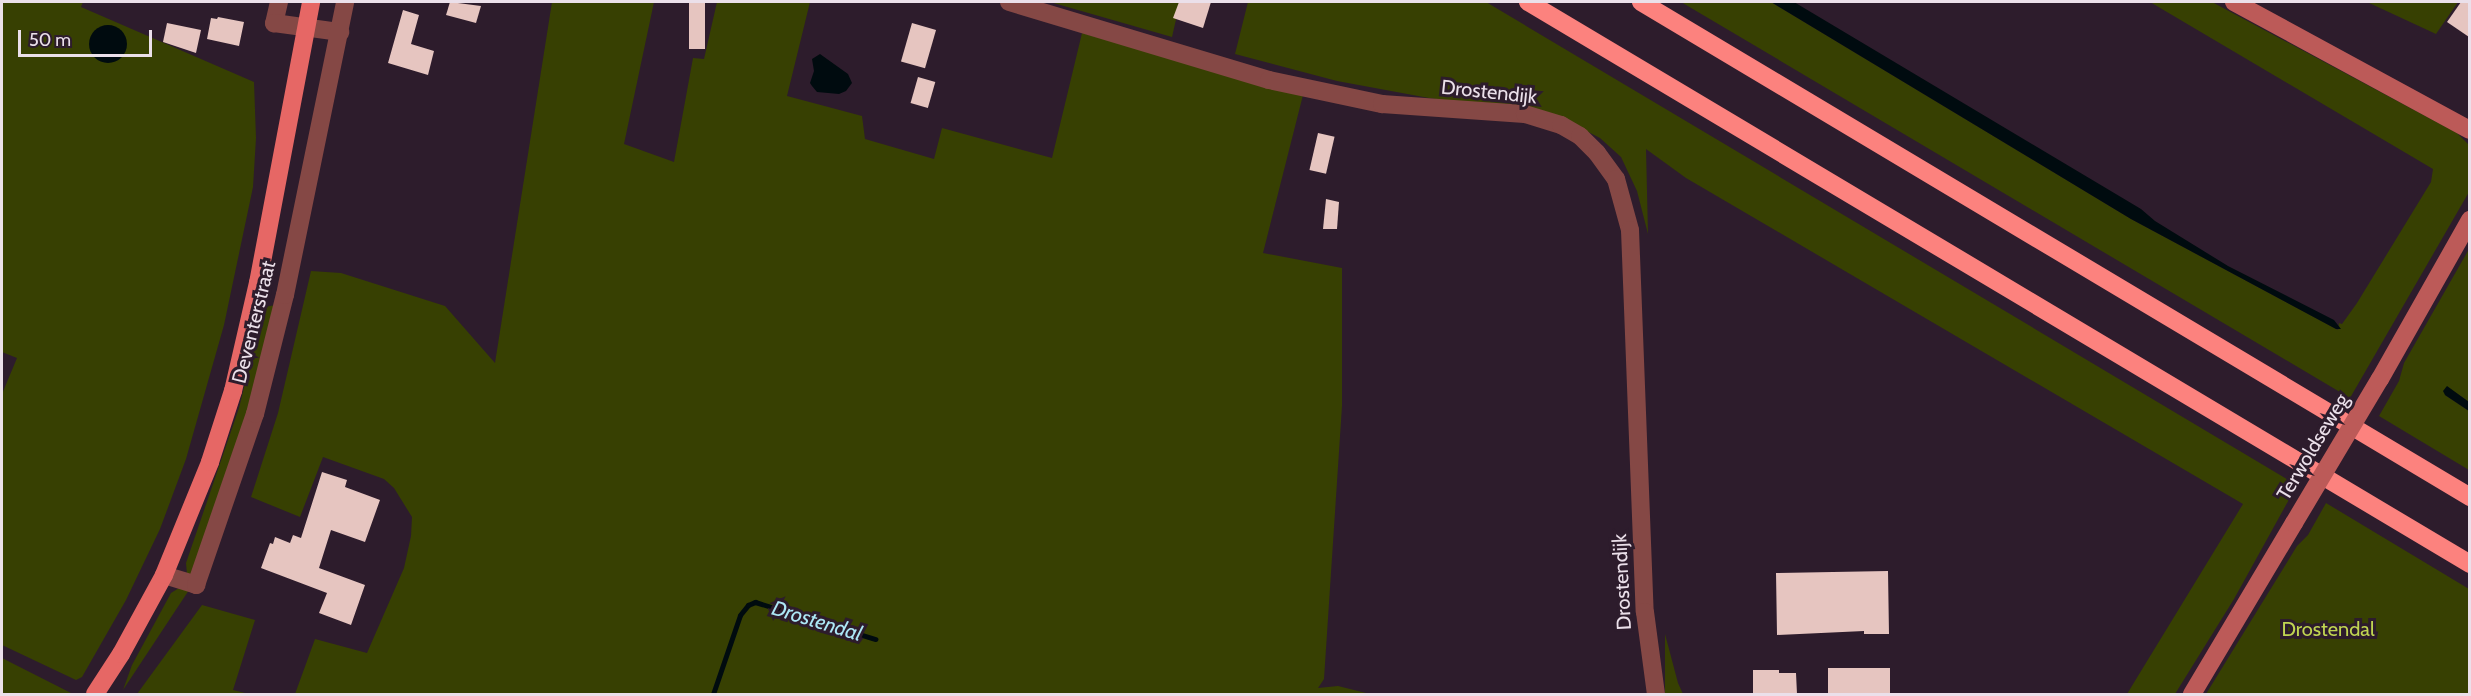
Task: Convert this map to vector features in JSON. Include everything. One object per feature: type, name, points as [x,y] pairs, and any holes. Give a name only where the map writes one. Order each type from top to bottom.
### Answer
[{"type":"highway","points":[[1528,2],[2469,564]]},
{"type":"highway","points":[[1641,2],[2469,496]]},
{"type":"main road","name":"Deventerstraat","points":[[95,694],[121,654],[164,575],[210,462],[232,391],[258,284],[311,2]]},
{"type":"street","points":[[279,2],[274,23],[340,32]]},
{"type":"street","name":"Deventerstraat","points":[[164,575],[195,585],[255,414],[285,295],[345,2]]},
{"type":"street","name":"Drostendijk","points":[[1009,2],[1258,76],[1303,87],[1382,104],[1525,114],[1561,125],[1580,136],[1597,153],[1616,179],[1630,230],[1645,612],[1656,694]]},
{"type":"street","points":[[2234,2],[2469,130]]},
{"type":"street","name":"Terwoldseweg","points":[[2192,694],[2380,379],[2469,220]]},
{"type":"green space","points":[[2,2],[83,2],[81,7],[254,82],[256,138],[253,187],[224,325],[186,459],[160,529],[126,600],[82,677],[76,680],[2,645],[2,394],[17,358],[2,352]]},
{"type":"green space","points":[[552,2],[654,2],[624,144],[674,162],[693,58],[704,59],[717,2],[810,2],[787,96],[862,116],[865,139],[934,159],[942,128],[1052,158],[1082,33],[1303,95],[1263,253],[1342,268],[1342,406],[1324,679],[1318,688],[1338,686],[1370,694],[295,694],[315,639],[367,653],[404,568],[411,536],[412,517],[394,488],[384,479],[323,457],[300,517],[251,497],[278,413],[311,271],[341,273],[445,306],[495,363]]},
{"type":"green space","points":[[1050,2],[1180,2],[1172,37]]},
{"type":"green space","points":[[1248,2],[1486,2],[2297,485],[2234,599],[2175,694],[2127,694],[2243,504],[1686,178],[1646,149],[1648,234],[1637,191],[1621,157],[1600,138],[1569,122],[1520,110],[1429,98],[1337,81],[1235,54]]},
{"type":"green space","points":[[1681,2],[1771,2],[2131,219],[2338,330],[2339,323],[2342,324],[2357,303],[2431,182],[2433,169],[2150,2],[2212,2],[2457,133],[2469,145],[2469,192],[2350,398]]},
{"type":"green space","points":[[2367,2],[2458,2],[2436,34]]},
{"type":"green space","points":[[2469,249],[2469,402],[2447,387],[2445,395],[2469,411],[2469,470],[2379,416],[2399,381],[2404,363]]},
{"type":"green space","points":[[276,305],[255,396],[192,576],[187,574],[186,563],[239,408],[264,307]]},
{"type":"green space","name":"Drostendal","points":[[2326,503],[2469,589],[2469,694],[2206,694]]},
{"type":"green space","points":[[179,588],[189,590],[123,690],[132,665],[171,593]]},
{"type":"green space","points":[[202,605],[255,620],[233,690],[249,694],[137,694]]},
{"type":"green space","points":[[1665,634],[1678,683],[1683,694],[1665,694]]},
{"type":"green space","points":[[2,658],[73,694],[2,694]]},
{"type":"shaded area","points":[[1771,2],[1794,2],[2141,209],[2155,221],[2228,266],[2334,320],[2341,329],[2336,329],[2131,219]]},
{"type":"shaded area","points":[[108,25],[122,30],[127,44],[122,58],[108,63],[94,58],[89,44],[94,30]]},
{"type":"shaded area","points":[[820,54],[848,74],[852,83],[846,91],[839,94],[817,92],[812,86],[810,83],[814,71],[812,59]]},
{"type":"shaded area","points":[[2447,386],[2469,402],[2469,411],[2445,395],[2443,391]]},
{"type":"building","points":[[450,2],[481,6],[476,23],[446,15]]},
{"type":"building","points":[[689,2],[705,2],[705,49],[689,49]]},
{"type":"building","points":[[1179,2],[1211,2],[1203,28],[1173,18]]},
{"type":"building","points":[[2461,2],[2469,2],[2469,37],[2447,22]]},
{"type":"building","points":[[403,10],[419,15],[411,44],[434,51],[428,75],[388,63]]},
{"type":"building","points":[[218,17],[244,22],[239,46],[207,39],[211,18],[217,19]]},
{"type":"building","points":[[167,23],[201,30],[196,53],[163,42]]},
{"type":"building","points":[[912,23],[936,30],[925,68],[901,61]]},
{"type":"building","points":[[918,77],[935,82],[928,108],[911,103]]},
{"type":"building","points":[[1318,133],[1335,137],[1326,174],[1309,170]]},
{"type":"building","points":[[1326,199],[1339,202],[1337,229],[1323,229]]},
{"type":"building","points":[[322,472],[347,480],[345,487],[380,500],[365,542],[331,530],[319,568],[365,585],[351,625],[319,613],[327,593],[261,568],[270,543],[273,544],[275,537],[290,543],[293,535],[301,538]]},
{"type":"building","points":[[1888,571],[1889,634],[1864,634],[1864,631],[1777,635],[1776,573]]},
{"type":"building","points":[[1828,668],[1890,668],[1890,694],[1828,694]]},
{"type":"building","points":[[1753,670],[1779,670],[1779,673],[1796,673],[1797,694],[1753,694]]},
{"type":"waterway","name":"Drostendal","points":[[713,694],[740,615],[748,605],[755,602],[875,639]]}]
